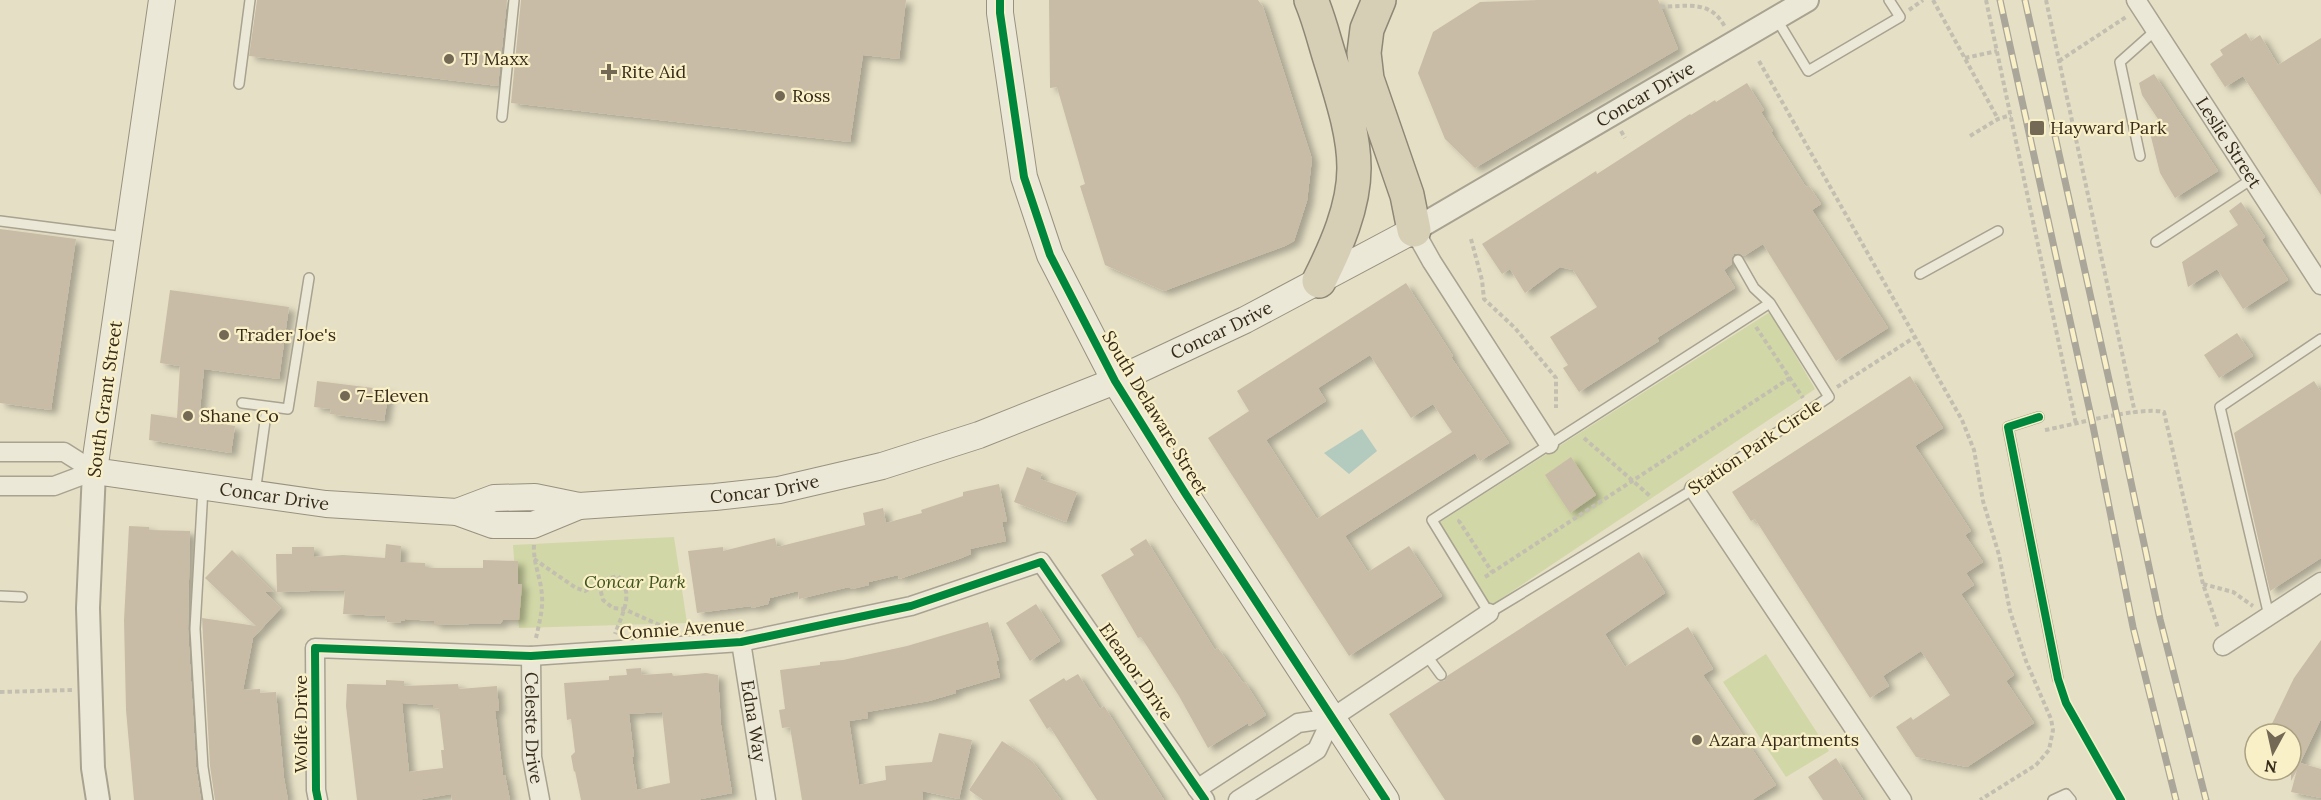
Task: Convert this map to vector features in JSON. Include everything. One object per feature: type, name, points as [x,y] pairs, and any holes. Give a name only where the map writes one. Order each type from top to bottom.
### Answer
[{"type":"highway","points":[[1311,0],[1337,82],[1352,142],[1354,169],[1351,196],[1343,224],[1319,281]]},
{"type":"highway","points":[[1379,0],[1366,37],[1364,53],[1367,79],[1407,195],[1414,231]]},
{"type":"highway","points":[[1337,82],[1392,204],[1414,231]]},
{"type":"main road","name":"South Grant Street","points":[[94,471],[162,0]]},
{"type":"main road","name":"South Delaware Street","points":[[1000,0],[1024,177],[1050,255],[1115,381],[1386,800]]},
{"type":"main road","name":"Concar Drive","points":[[94,471],[326,504],[457,512],[494,498],[535,497],[579,506],[779,490],[843,476],[979,435],[1115,381],[1245,320],[1414,231]]},
{"type":"street","name":"Concar Drive","points":[[1414,231],[1807,0]]},
{"type":"street","name":"Leslie Street","points":[[2138,4],[2321,285]]},
{"type":"street","points":[[1414,231],[1549,444]]},
{"type":"street","name":"Concar Drive","points":[[0,452],[64,452],[94,471]]},
{"type":"street","name":"Concar Drive","points":[[0,486],[54,486],[94,471]]},
{"type":"street","name":"South Grant Street","points":[[94,471],[88,608],[93,768],[98,800]]},
{"type":"street","points":[[1694,489],[1857,736],[1902,800]]},
{"type":"street","name":"Connie Avenue","points":[[315,648],[531,656],[741,642],[911,606],[1041,562]]},
{"type":"street","name":"Eleanor Drive","points":[[1041,562],[1201,794]]},
{"type":"street","points":[[2223,646],[2261,611],[2321,582]]},
{"type":"street","points":[[1201,794],[1298,723],[1332,718],[1428,656],[1489,613]]},
{"type":"street","name":"Edna Way","points":[[741,642],[766,800]]},
{"type":"street","name":"Wolfe Drive","points":[[315,648],[316,790],[318,800]]},
{"type":"street","name":"Celeste Drive","points":[[531,656],[532,757],[540,800]]},
{"type":"street","points":[[1238,800],[1317,750],[1332,718]]},
{"type":"lane","points":[[239,84],[250,0]]},
{"type":"lane","points":[[502,117],[514,0]]},
{"type":"lane","points":[[1776,18],[1808,71],[1900,17],[1889,0]]},
{"type":"lane","points":[[2140,156],[2120,62],[2156,30]]},
{"type":"lane","points":[[2156,242],[2252,179]]},
{"type":"lane","points":[[0,221],[128,238]]},
{"type":"lane","points":[[1920,274],[1998,231]]},
{"type":"lane","name":"Station Park Circle","points":[[1489,613],[1694,489],[1829,397],[1770,303],[1754,288],[1738,260]]},
{"type":"lane","points":[[242,403],[288,410],[309,278]]},
{"type":"lane","points":[[1489,613],[1432,520],[1549,444],[1574,431],[1770,303]]},
{"type":"lane","points":[[2261,611],[2220,407],[2321,339]]},
{"type":"lane","points":[[255,495],[267,407]]},
{"type":"lane","points":[[2039,417],[2008,427],[2058,679]]},
{"type":"lane","points":[[202,488],[195,629],[203,767],[208,800]]},
{"type":"lane","points":[[0,596],[22,597]]},
{"type":"lane","points":[[1428,656],[1441,675]]},
{"type":"lane","points":[[2053,800],[2066,794],[2071,800]]},
{"type":"path","points":[[1933,0],[1998,119]]},
{"type":"path","points":[[1986,0],[2076,424]]},
{"type":"path","points":[[2046,0],[2135,413]]},
{"type":"path","points":[[2059,60],[2138,4]]},
{"type":"path","points":[[1660,7],[1696,5],[1708,8],[1721,18],[1726,28]]},
{"type":"path","points":[[1965,58],[1997,51]]},
{"type":"path","points":[[1760,61],[1962,420],[1974,450],[1983,501],[1999,555],[2010,612],[2026,661],[2051,719],[2053,730],[2049,750],[2036,765],[1980,800]]},
{"type":"path","points":[[1970,136],[1998,119],[2011,115]]},
{"type":"path","points":[[1471,238],[1482,280],[1484,299],[1515,328],[1556,378],[1556,408]]},
{"type":"path","points":[[1747,333],[1757,327],[1803,398]]},
{"type":"path","points":[[1827,394],[1915,337]]},
{"type":"path","points":[[1485,577],[1790,378]]},
{"type":"path","points":[[2021,423],[2024,435],[2135,413],[2154,410],[2164,412],[2203,584],[2223,646]]},
{"type":"path","points":[[1575,445],[1594,432]]},
{"type":"path","points":[[1584,438],[1650,496]]},
{"type":"path","points":[[1468,514],[1459,521],[1492,572]]},
{"type":"path","points":[[525,544],[534,544],[534,559],[542,594],[542,614],[531,656]]},
{"type":"path","points":[[534,559],[576,588],[585,591],[606,579],[618,576],[625,584],[628,595],[610,649]]},
{"type":"path","points":[[599,584],[603,600],[613,608],[624,609],[670,629],[672,646]]},
{"type":"path","points":[[2203,584],[2233,592],[2261,611]]},
{"type":"path","points":[[0,692],[90,689]]},
{"type":"green space","points":[[1770,312],[1815,389],[1490,606],[1437,524]]},
{"type":"green space","name":"Concar Park","points":[[674,537],[687,623],[519,628],[513,545]]},
{"type":"green space","points":[[1766,654],[1829,751],[1786,777],[1723,682]]},
{"type":"shaded area","points":[[1362,429],[1377,451],[1349,474],[1324,453]]},
{"type":"building","points":[[257,0],[507,0],[498,86],[249,56]]},
{"type":"building","points":[[521,0],[906,0],[899,59],[863,55],[850,142],[511,103]]},
{"type":"building","points":[[1049,0],[1258,0],[1263,7],[1312,159],[1307,201],[1294,241],[1164,291],[1105,265],[1080,186],[1085,184],[1057,87],[1050,88]]},
{"type":"building","points":[[1658,0],[1678,49],[1475,168],[1445,139],[1418,73],[1433,32],[1480,2]]},
{"type":"building","points":[[2246,33],[2251,41],[2260,35],[2278,65],[2321,38],[2321,195],[2243,76],[2225,87],[2210,64],[2223,55],[2220,50]]},
{"type":"building","points":[[2154,74],[2218,171],[2175,198],[2160,173],[2150,133],[2162,125],[2142,95],[2139,83]]},
{"type":"building","points":[[1747,83],[1764,110],[1761,112],[1773,131],[1771,132],[1806,187],[1809,186],[1821,204],[1812,210],[1888,328],[1836,361],[1763,244],[1744,256],[1739,253],[1734,254],[1731,259],[1732,264],[1724,270],[1735,288],[1657,338],[1659,341],[1579,392],[1563,368],[1568,365],[1550,337],[1597,307],[1573,270],[1560,267],[1525,293],[1510,269],[1502,274],[1482,244],[1596,171],[1597,174],[1690,114],[1715,100],[1716,102]]},
{"type":"building","points":[[2241,202],[2265,237],[2262,240],[2288,280],[2243,309],[2217,269],[2188,287],[2182,262],[2238,225],[2229,211]]},
{"type":"building","points":[[0,229],[76,239],[51,410],[0,403]]},
{"type":"building","points":[[1406,283],[1453,356],[1451,357],[1509,443],[1480,461],[1475,453],[1345,536],[1368,572],[1409,546],[1442,596],[1349,656],[1208,438],[1249,411],[1237,391]],"holes":[[[1370,355],[1411,418],[1433,404],[1452,432],[1317,519],[1266,440],[1326,401],[1318,388]]]},
{"type":"building","name":"Trader Joe's","points":[[170,290],[289,307],[279,379],[204,369],[199,420],[235,426],[231,453],[149,440],[151,414],[177,418],[180,366],[160,363]]},
{"type":"building","points":[[2237,333],[2253,356],[2219,378],[2204,355]]},
{"type":"building","points":[[1910,376],[1943,428],[1915,446],[1971,531],[1965,535],[1983,562],[1966,573],[1974,585],[1961,594],[2014,675],[2006,681],[2034,723],[1967,767],[1916,757],[1896,727],[1911,717],[1913,720],[1950,695],[1921,651],[1883,676],[1889,686],[1870,698],[1755,519],[1751,521],[1732,492]]},
{"type":"building","points":[[317,381],[389,390],[384,421],[330,414],[331,409],[314,407]]},
{"type":"building","points":[[2314,381],[2321,392],[2321,558],[2270,591],[2234,433]]},
{"type":"building","points":[[1571,457],[1596,495],[1570,513],[1545,475]]},
{"type":"building","points":[[1027,467],[1042,473],[1040,479],[1077,492],[1066,522],[1014,502]]},
{"type":"building","points":[[999,484],[1007,521],[1002,522],[1006,541],[970,549],[971,554],[899,579],[898,575],[869,582],[869,585],[852,589],[849,587],[799,599],[798,591],[770,598],[768,604],[752,608],[751,606],[697,613],[688,551],[723,547],[723,551],[775,538],[777,547],[865,525],[863,513],[883,508],[886,523],[922,513],[921,510],[963,496],[963,492]]},
{"type":"building","points":[[129,526],[149,527],[149,530],[190,531],[188,629],[196,767],[201,800],[134,800],[126,710],[124,620]]},
{"type":"building","points":[[1146,539],[1215,650],[1218,648],[1243,683],[1245,682],[1266,715],[1249,726],[1248,723],[1208,748],[1179,696],[1141,637],[1138,638],[1101,575],[1134,555],[1130,549]]},
{"type":"building","points":[[386,544],[401,546],[400,562],[425,563],[425,568],[483,568],[483,560],[518,561],[518,584],[522,584],[519,620],[503,620],[500,624],[434,625],[434,621],[405,619],[401,623],[387,622],[385,616],[343,614],[345,590],[277,592],[276,554],[292,554],[292,547],[314,547],[314,557],[343,555],[385,558]]},
{"type":"building","points":[[232,550],[274,592],[265,592],[281,608],[253,638],[243,690],[260,689],[260,693],[276,692],[288,800],[215,800],[210,766],[202,618],[256,626],[205,578]]},
{"type":"building","points":[[1639,552],[1665,593],[1605,634],[1625,667],[1688,627],[1713,669],[1703,675],[1776,785],[1752,800],[1445,800],[1389,714],[1440,681],[1444,681],[1447,676]]},
{"type":"building","points":[[1036,604],[1060,641],[1030,661],[1006,623]]},
{"type":"building","points":[[988,622],[999,661],[996,661],[1000,677],[929,701],[867,712],[868,718],[849,721],[859,785],[886,780],[885,766],[932,762],[939,733],[972,740],[959,799],[922,791],[923,800],[802,800],[790,727],[782,728],[779,710],[785,709],[780,670],[820,665],[820,662],[843,660],[907,646]]},
{"type":"building","points":[[2321,640],[2321,719],[2303,757],[2303,722],[2273,722],[2294,678]]},
{"type":"building","points":[[641,668],[642,675],[672,673],[673,676],[706,673],[718,675],[721,725],[732,793],[696,800],[581,800],[571,756],[575,752],[571,719],[567,720],[564,683],[609,680],[609,676],[627,675],[626,669]],"holes":[[[662,712],[670,783],[637,790],[629,714]]]},
{"type":"building","points":[[1078,674],[1100,709],[1104,706],[1164,800],[1097,800],[1050,727],[1047,729],[1029,700],[1064,678],[1066,681]]},
{"type":"building","points":[[386,680],[404,681],[404,686],[458,684],[459,689],[497,686],[499,711],[495,711],[503,775],[505,775],[510,800],[452,800],[451,794],[417,800],[357,800],[346,706],[347,684],[386,685]],"holes":[[[402,703],[433,705],[433,709],[439,708],[444,750],[441,750],[443,768],[409,772]]]},
{"type":"building","points":[[1002,741],[1032,761],[1061,800],[983,800],[969,790]]},
{"type":"building","points":[[1836,758],[1863,800],[1823,800],[1808,777]]},
{"type":"building","points":[[2303,764],[2321,769],[2321,798],[2291,792],[2294,782],[2303,782]]},
{"type":"railway","points":[[2000,0],[2092,421],[2133,627],[2176,800]]},
{"type":"railway","points":[[2025,0],[2160,619],[2206,800]]},
{"type":"cycle path","points":[[1000,0],[1024,177],[1050,255],[1115,381],[1185,493],[1386,800]]},
{"type":"cycle path","points":[[2039,417],[2008,427],[2058,679],[2066,703],[2121,800]]},
{"type":"cycle path","points":[[318,800],[316,790],[315,648],[531,656],[741,642],[911,606],[1041,562],[1205,800]]},
{"type":"place","name":"TJ Maxx","points":[[449,59]]},
{"type":"place","name":"Rite Aid","points":[[609,72]]},
{"type":"place","name":"Ross","points":[[780,96]]},
{"type":"place","name":"Hayward Park","points":[[2037,128]]},
{"type":"place","name":"Trader Joe's","points":[[224,335]]},
{"type":"place","name":"7-Eleven","points":[[345,396]]},
{"type":"place","name":"Shane Co","points":[[188,416]]},
{"type":"place","name":"Azara Apartments","points":[[1697,740]]}]
